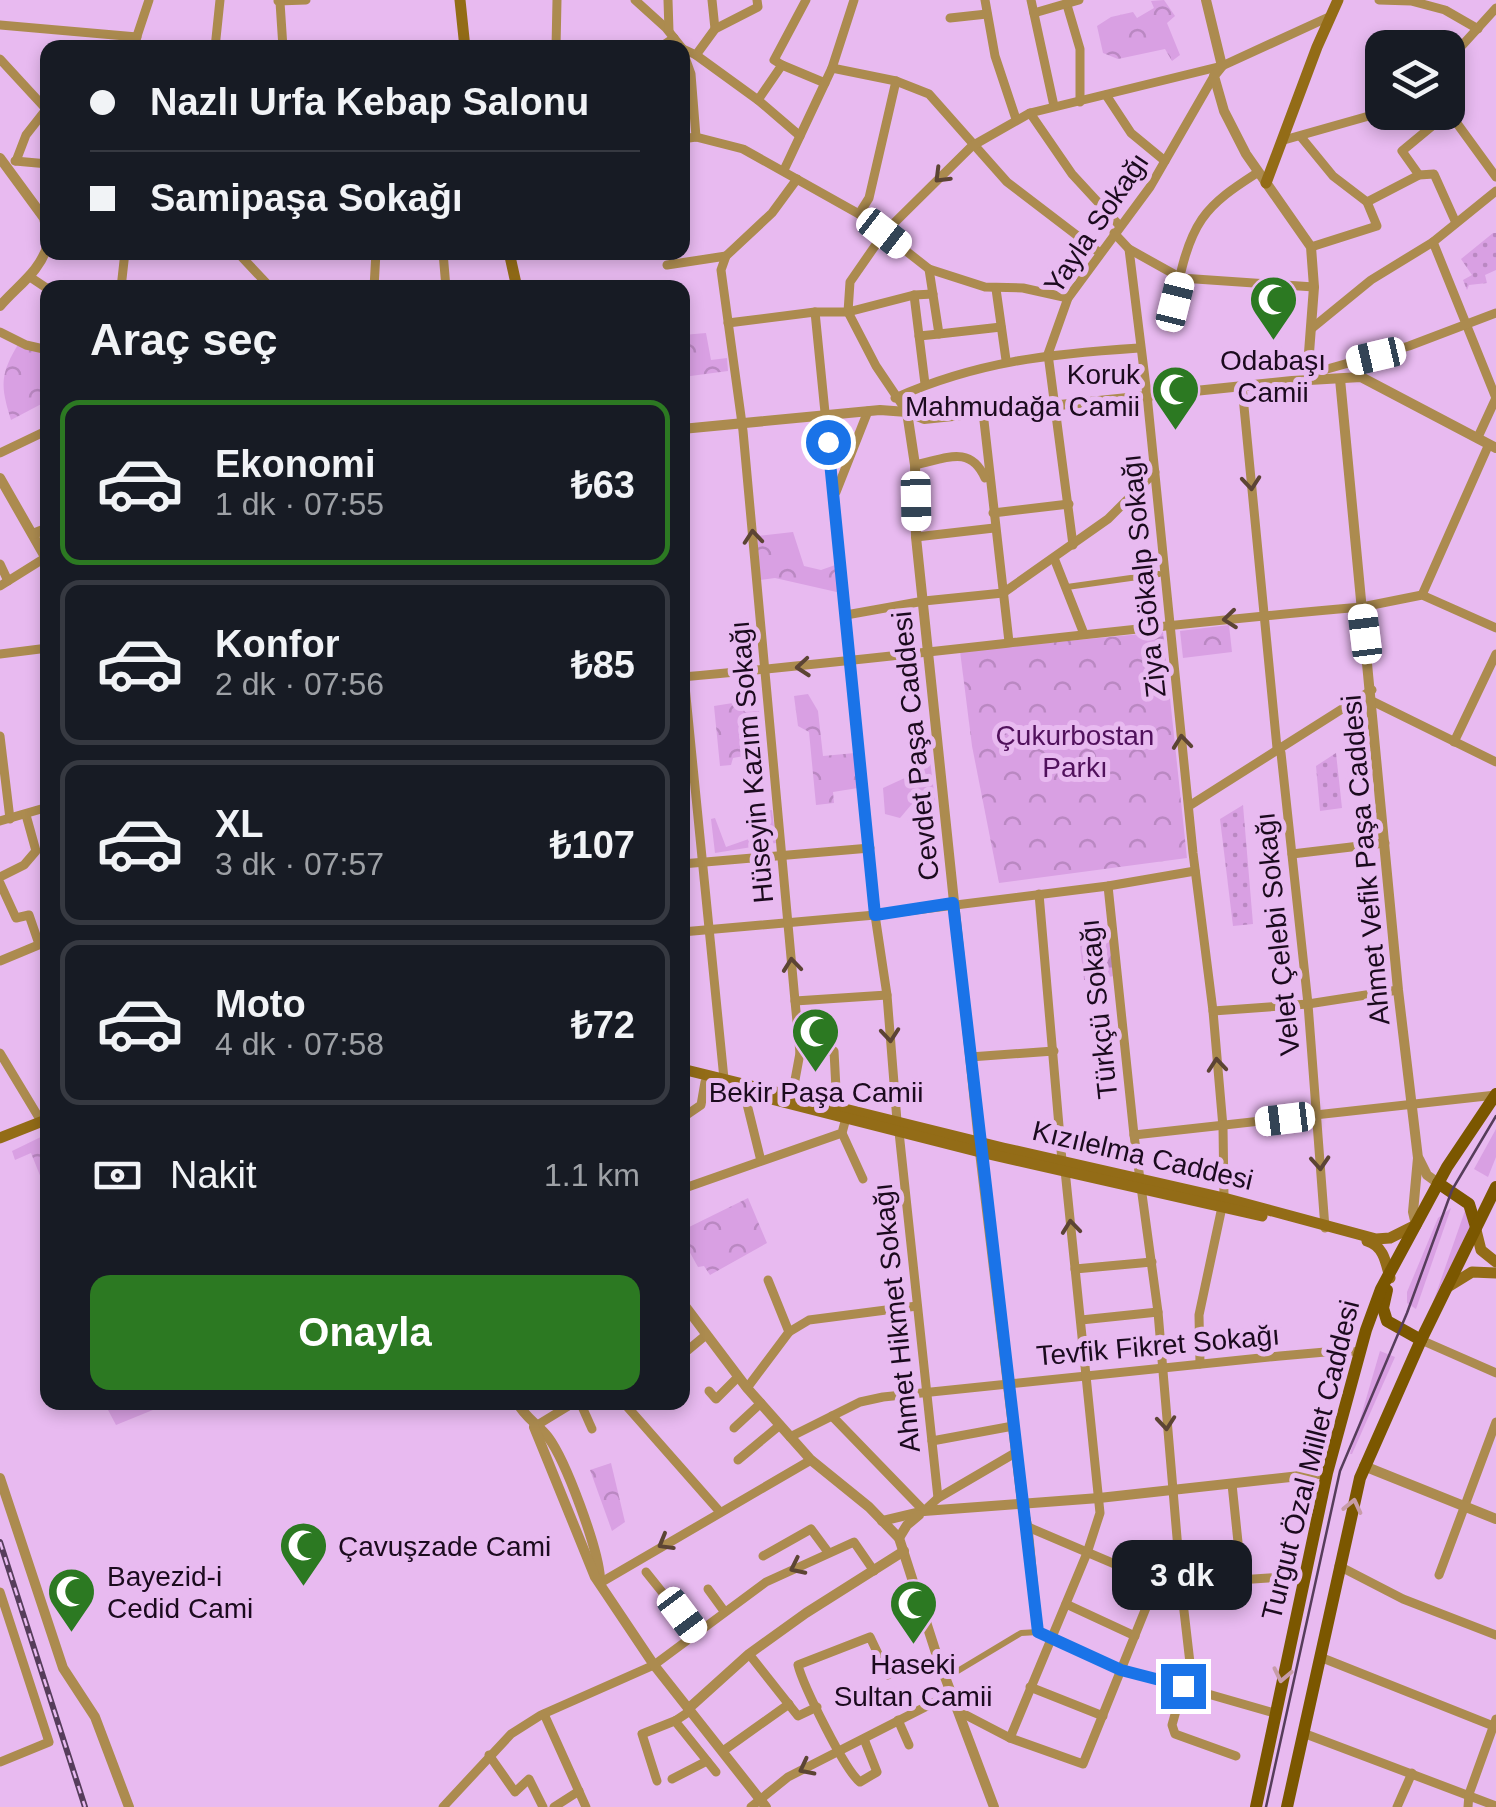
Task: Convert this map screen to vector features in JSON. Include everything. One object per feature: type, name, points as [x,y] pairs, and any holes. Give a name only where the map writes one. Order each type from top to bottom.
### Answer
[{"type":"main road","points":[[460,0],[464,40]]},
{"type":"main road","points":[[1262,178],[1284,140],[1338,0]]},
{"type":"main road","name":"Kızılelma Caddesi","points":[[690,1071],[792,1096],[842,1113]]},
{"type":"main road","name":"Kızılelma Caddesi","points":[[690,1078],[1376,1239],[1390,1238],[1416,1225]]},
{"type":"main road","name":"Turgut Özal Millet Caddesi","points":[[1256,1807],[1327,1473],[1375,1304],[1438,1184],[1496,1094]]},
{"type":"main road","points":[[0,1141],[40,1122]]},
{"type":"main road","points":[[1438,1184],[1469,1204],[1481,1250],[1496,1262]]},
{"type":"main road","name":"Turgut Özal Millet Caddesi","points":[[1288,1807],[1338,1566],[1364,1466],[1496,1187]]},
{"type":"main road","name":"Kızılelma Caddesi","points":[[1325,1228],[1376,1244],[1390,1278]]},
{"type":"main road","points":[[1446,1288],[1472,1272],[1496,1273]]},
{"type":"main road","points":[[1390,1278],[1384,1316],[1392,1326],[1421,1340]]},
{"type":"street","points":[[136,40],[149,0]]},
{"type":"street","points":[[216,40],[220,0]]},
{"type":"street","points":[[282,40],[278,1],[306,0]]},
{"type":"street","points":[[556,0],[556,40]]},
{"type":"street","points":[[635,0],[675,40]]},
{"type":"street","points":[[666,40],[671,35],[668,0]]},
{"type":"street","points":[[712,0],[715,29]]},
{"type":"street","points":[[696,55],[715,29],[758,8],[757,0]]},
{"type":"street","points":[[806,0],[774,60],[826,83]]},
{"type":"street","points":[[784,170],[826,83],[854,0]]},
{"type":"street","points":[[985,0],[995,56],[1016,120]]},
{"type":"street","points":[[1031,0],[1054,106]]},
{"type":"street","points":[[1034,13],[1079,0]]},
{"type":"street","points":[[1206,0],[1224,111],[1262,178],[1311,247],[1314,287],[1308,366],[1316,372]]},
{"type":"street","points":[[1379,0],[1411,1],[1445,10],[1478,29]]},
{"type":"street","points":[[1067,5],[1080,49],[1080,102]]},
{"type":"street","points":[[1465,43],[1496,8]]},
{"type":"street","points":[[950,18],[988,14]]},
{"type":"street","points":[[907,412],[895,398],[848,312],[850,282],[884,233],[972,146],[1030,113],[1218,71],[1331,16]]},
{"type":"street","points":[[0,38],[1,25],[119,40]]},
{"type":"street","points":[[690,52],[758,100],[800,136]]},
{"type":"street","points":[[0,60],[40,101]]},
{"type":"street","points":[[758,100],[782,65]]},
{"type":"street","points":[[832,68],[896,81],[929,94],[1007,182],[1100,253]]},
{"type":"street","points":[[690,71],[696,137]]},
{"type":"street","name":"Yayla Sokağı","points":[[1074,545],[1048,354],[1068,298],[1150,187],[1218,71]]},
{"type":"street","points":[[860,214],[869,198],[896,81]]},
{"type":"street","points":[[1106,95],[1131,133],[1165,161]]},
{"type":"street","points":[[1030,113],[1130,249],[1181,278],[1314,287]]},
{"type":"street","points":[[16,161],[26,135],[40,117]]},
{"type":"street","points":[[1284,140],[1365,117]]},
{"type":"street","points":[[1419,175],[1402,151],[1426,130]]},
{"type":"street","points":[[1462,130],[1496,177]]},
{"type":"street","points":[[1301,137],[1333,176],[1367,202],[1377,226],[1311,247]]},
{"type":"street","points":[[690,138],[743,149],[784,170],[860,214],[929,268],[996,289],[1023,288],[1068,298]]},
{"type":"street","points":[[1,160],[40,163]]},
{"type":"street","points":[[1,160],[40,208]]},
{"type":"street","points":[[1367,202],[1419,175],[1434,174],[1456,223]]},
{"type":"street","points":[[1168,328],[1200,221],[1221,198],[1262,178]]},
{"type":"street","points":[[667,265],[726,256],[772,213],[797,180]]},
{"type":"street","points":[[1311,329],[1371,280],[1432,242],[1496,191]]},
{"type":"street","points":[[1432,242],[1496,398],[1478,437]]},
{"type":"street","name":"Ziya Gökalp Sokağı","points":[[1130,249],[1213,1010],[1222,1127],[1223,1202],[1199,1315],[1200,1364]]},
{"type":"street","name":"Hüseyin Kazım Sokağı","points":[[726,256],[721,270],[742,423],[800,1053],[792,1096]]},
{"type":"street","points":[[0,306],[42,260]]},
{"type":"street","points":[[244,260],[260,280]]},
{"type":"street","points":[[929,268],[939,334]]},
{"type":"street","points":[[30,277],[40,284]]},
{"type":"street","points":[[996,289],[1006,360]]},
{"type":"street","points":[[728,324],[816,312],[848,312],[933,294]]},
{"type":"street","points":[[914,295],[926,384]]},
{"type":"street","name":"Ahmet Hikmet Sokağı","points":[[816,312],[875,915],[887,995],[938,1498]]},
{"type":"street","points":[[690,428],[868,411],[907,412],[924,418],[1292,380],[1340,373],[1496,313]]},
{"type":"street","points":[[919,336],[1002,327]]},
{"type":"street","points":[[0,332],[40,348]]},
{"type":"street","points":[[895,398],[926,384],[1006,360],[1139,348]]},
{"type":"street","points":[[1292,380],[1316,372],[1361,377],[1492,446],[1422,595]]},
{"type":"street","name":"Ahmet Vefik Paşa Caddesi","points":[[1340,373],[1398,990],[1418,1158],[1413,1212],[1416,1225]]},
{"type":"street","name":"Velet Çelebi Sokağı","points":[[1242,386],[1308,1004],[1325,1228]]},
{"type":"street","points":[[834,497],[868,411]]},
{"type":"street","name":"Cevdet Paşa Caddesi","points":[[907,412],[916,465],[916,537],[979,1147],[1038,1632]]},
{"type":"street","points":[[982,412],[1009,642]]},
{"type":"street","points":[[0,453],[40,434]]},
{"type":"street","points":[[916,465],[962,455],[979,464],[989,487]]},
{"type":"street","points":[[846,615],[1002,593],[1108,519],[1155,472]]},
{"type":"street","points":[[0,478],[5,498],[40,546]]},
{"type":"street","points":[[992,513],[1069,504]]},
{"type":"street","points":[[916,537],[994,528]]},
{"type":"street","points":[[33,534],[40,531]]},
{"type":"street","points":[[1054,558],[1084,634]]},
{"type":"street","points":[[0,564],[4,583],[40,563]]},
{"type":"street","points":[[1066,587],[1160,574]]},
{"type":"street","points":[[690,676],[851,663],[1009,642],[1362,607],[1422,595],[1496,628]]},
{"type":"street","points":[[0,654],[40,649]]},
{"type":"street","points":[[1454,742],[1496,654]]},
{"type":"street","points":[[1189,806],[1372,695],[1496,762]]},
{"type":"street","points":[[690,735],[724,1079]]},
{"type":"street","points":[[0,736],[5,820],[40,810]]},
{"type":"street","points":[[26,815],[36,850],[24,865],[0,880],[16,918],[29,915],[40,937]]},
{"type":"street","points":[[1292,854],[1385,843]]},
{"type":"street","points":[[690,863],[870,848]]},
{"type":"street","points":[[690,931],[875,915],[1108,886],[1195,871]]},
{"type":"street","name":"Türkçü Sokağı","points":[[1108,886],[1134,1135],[1158,1312],[1173,1491],[1188,1688],[1172,1725],[1176,1734],[1236,1756]]},
{"type":"street","points":[[1010,1738],[1098,1523],[1039,894]]},
{"type":"street","points":[[1,959],[40,944]]},
{"type":"street","points":[[1213,1010],[1308,1004],[1398,990]]},
{"type":"street","points":[[795,1001],[887,995]]},
{"type":"street","points":[[970,1057],[1054,1051]]},
{"type":"street","points":[[800,1053],[834,1052],[842,1133],[863,1180]]},
{"type":"street","points":[[0,1053],[40,1114]]},
{"type":"street","points":[[690,1112],[700,1105],[705,1082]]},
{"type":"street","points":[[744,1092],[761,1160]]},
{"type":"street","points":[[1134,1135],[1496,1094]]},
{"type":"street","points":[[690,1187],[842,1133]]},
{"type":"street","points":[[1418,1158],[1438,1184]]},
{"type":"street","points":[[1075,1269],[1152,1262]]},
{"type":"street","points":[[768,1280],[789,1332]]},
{"type":"street","points":[[747,1388],[789,1332],[815,1318],[918,1306]]},
{"type":"street","points":[[1081,1320],[1158,1312]]},
{"type":"street","points":[[690,1313],[738,1377],[810,1460],[899,1538],[994,1807]]},
{"type":"street","points":[[690,1349],[706,1336]]},
{"type":"street","points":[[1421,1340],[1496,1373]]},
{"type":"street","name":"Tevfik Fikret Sokağı","points":[[790,1436],[868,1399],[1087,1374],[1348,1350],[1359,1353]]},
{"type":"street","points":[[710,1391],[716,1398],[738,1377]]},
{"type":"street","points":[[734,1428],[761,1403]]},
{"type":"street","points":[[523,1410],[534,1426],[595,1577],[654,1665],[764,1803]]},
{"type":"street","points":[[534,1426],[563,1410]]},
{"type":"street","points":[[582,1410],[592,1429]]},
{"type":"street","points":[[630,1410],[720,1512]]},
{"type":"street","points":[[832,1416],[924,1511]]},
{"type":"street","points":[[1439,1575],[1496,1422]]},
{"type":"street","points":[[738,1460],[780,1425]]},
{"type":"street","points":[[932,1441],[1013,1426]]},
{"type":"street","points":[[899,1538],[907,1525],[938,1498],[1015,1453]]},
{"type":"street","points":[[600,1582],[810,1460]]},
{"type":"street","points":[[1364,1466],[1496,1519]]},
{"type":"street","points":[[882,1521],[924,1511],[1173,1491],[1327,1473]]},
{"type":"street","points":[[0,1478],[62,1668],[95,1717],[129,1807]]},
{"type":"street","points":[[1232,1484],[1242,1581]]},
{"type":"street","points":[[1028,1527],[1156,1583],[1180,1585],[1282,1577]]},
{"type":"street","points":[[763,1556],[811,1529],[828,1552]]},
{"type":"street","points":[[443,1807],[511,1734],[544,1714],[654,1665],[766,1582],[854,1542],[874,1570]]},
{"type":"street","points":[[657,1781],[642,1734],[678,1720],[750,1654],[904,1551]]},
{"type":"street","points":[[1338,1566],[1496,1636]]},
{"type":"street","points":[[646,1572],[696,1633]]},
{"type":"street","points":[[752,1807],[764,1803],[788,1777],[935,1702],[958,1708],[1010,1738],[1083,1764],[1156,1583]]},
{"type":"street","points":[[708,1589],[724,1611]]},
{"type":"street","points":[[0,1592],[48,1742],[0,1762]]},
{"type":"street","points":[[1066,1604],[1135,1636]]},
{"type":"street","points":[[946,1678],[1022,1633],[1038,1632],[1121,1670],[1274,1713]]},
{"type":"street","points":[[0,1640],[14,1636]]},
{"type":"street","points":[[864,1738],[877,1772],[860,1782],[840,1751],[798,1664],[870,1637],[888,1675]]},
{"type":"street","points":[[750,1654],[802,1716],[817,1707]]},
{"type":"street","points":[[1320,1657],[1495,1724],[1469,1794],[1468,1807]]},
{"type":"street","points":[[1030,1686],[1104,1716]]},
{"type":"street","points":[[723,1751],[789,1704]]},
{"type":"street","points":[[544,1714],[586,1807]]},
{"type":"street","points":[[678,1720],[675,1721],[716,1772]]},
{"type":"street","points":[[898,1720],[909,1746]]},
{"type":"street","points":[[1303,1733],[1496,1806]]},
{"type":"street","points":[[489,1755],[515,1792],[529,1780],[543,1807]]},
{"type":"street","points":[[672,1779],[707,1761]]},
{"type":"street","points":[[1397,1807],[1412,1772]]},
{"type":"street","points":[[554,1807],[580,1792]]},
{"type":"green space","points":[[1164,0],[1175,16],[1167,23],[1180,55],[1172,61],[1165,49],[1118,59],[1103,53],[1097,26],[1111,17],[1133,12],[1137,18],[1154,8],[1151,1]]},
{"type":"green space","points":[[1493,233],[1496,270],[1485,275],[1487,283],[1469,285],[1467,290],[1463,280],[1472,275],[1461,259]]},
{"type":"green space","points":[[706,333],[711,360],[727,358],[728,371],[690,376],[690,334]]},
{"type":"green space","points":[[19,343],[40,350],[40,405],[11,420],[4,380]]},
{"type":"green space","points":[[793,532],[804,566],[821,570],[838,564],[841,593],[775,578],[760,580],[757,536]]},
{"type":"green space","points":[[1229,625],[1232,652],[1183,658],[1180,631]]},
{"type":"green space","name":"Çukurbostan Parkı","points":[[1163,632],[1187,858],[999,883],[972,746],[960,651]]},
{"type":"green space","points":[[808,694],[818,711],[823,756],[855,753],[858,788],[833,792],[834,803],[816,805],[809,732],[798,726],[794,696]]},
{"type":"green space","points":[[739,702],[745,712],[759,711],[763,747],[744,749],[744,756],[733,758],[731,765],[720,766],[714,706]]},
{"type":"green space","points":[[912,734],[927,735],[935,801],[911,805],[900,818],[885,814],[883,788],[907,777]]},
{"type":"green space","points":[[1336,753],[1342,808],[1320,811],[1316,766]]},
{"type":"green space","points":[[1243,805],[1253,924],[1233,926],[1220,819]]},
{"type":"green space","points":[[772,810],[776,843],[715,853],[711,819],[715,818],[726,847],[763,834],[755,813]]},
{"type":"green space","points":[[1111,942],[1115,976],[1084,980],[1080,946]]},
{"type":"green space","points":[[1496,1129],[1496,1157],[1488,1177],[1474,1169]]},
{"type":"green space","points":[[40,1137],[40,1176],[31,1153],[15,1160],[12,1151]]},
{"type":"green space","points":[[748,1198],[767,1243],[710,1275],[704,1266],[698,1267],[690,1253],[690,1227]]},
{"type":"green space","points":[[1467,1205],[1476,1218],[1430,1311]]},
{"type":"green space","points":[[1451,1208],[1416,1309],[1407,1303],[1407,1292],[1438,1218]]},
{"type":"green space","points":[[1380,1351],[1395,1357],[1350,1454]]},
{"type":"green space","points":[[108,1410],[153,1410],[116,1425]]},
{"type":"green space","points":[[611,1463],[625,1522],[612,1531],[590,1470]]},
{"type":"tram line","points":[[1266,1807],[1340,1471],[1407,1313],[1452,1190],[1496,1116]]},
{"type":"railway","points":[[0,1542],[85,1807]]},
{"type":"place","name":"Odabaşı Camii","points":[[1273,342]]},
{"type":"place","name":"Koruk Mahmudağa Camii","points":[[1175,432]]},
{"type":"place","name":"Bekir Paşa Camii","points":[[816,1074]]},
{"type":"place","name":"Çavuşzade Cami","points":[[303,1588]]},
{"type":"place","name":"Bayezid-i Cedid Cami","points":[[72,1634]]},
{"type":"place","name":"Haseki Sultan Camii","points":[[913,1646]]},
{"type":"route","points":[[828,442],[875,915],[953,903],[1038,1632],[1121,1670],[1183,1686]]}]
